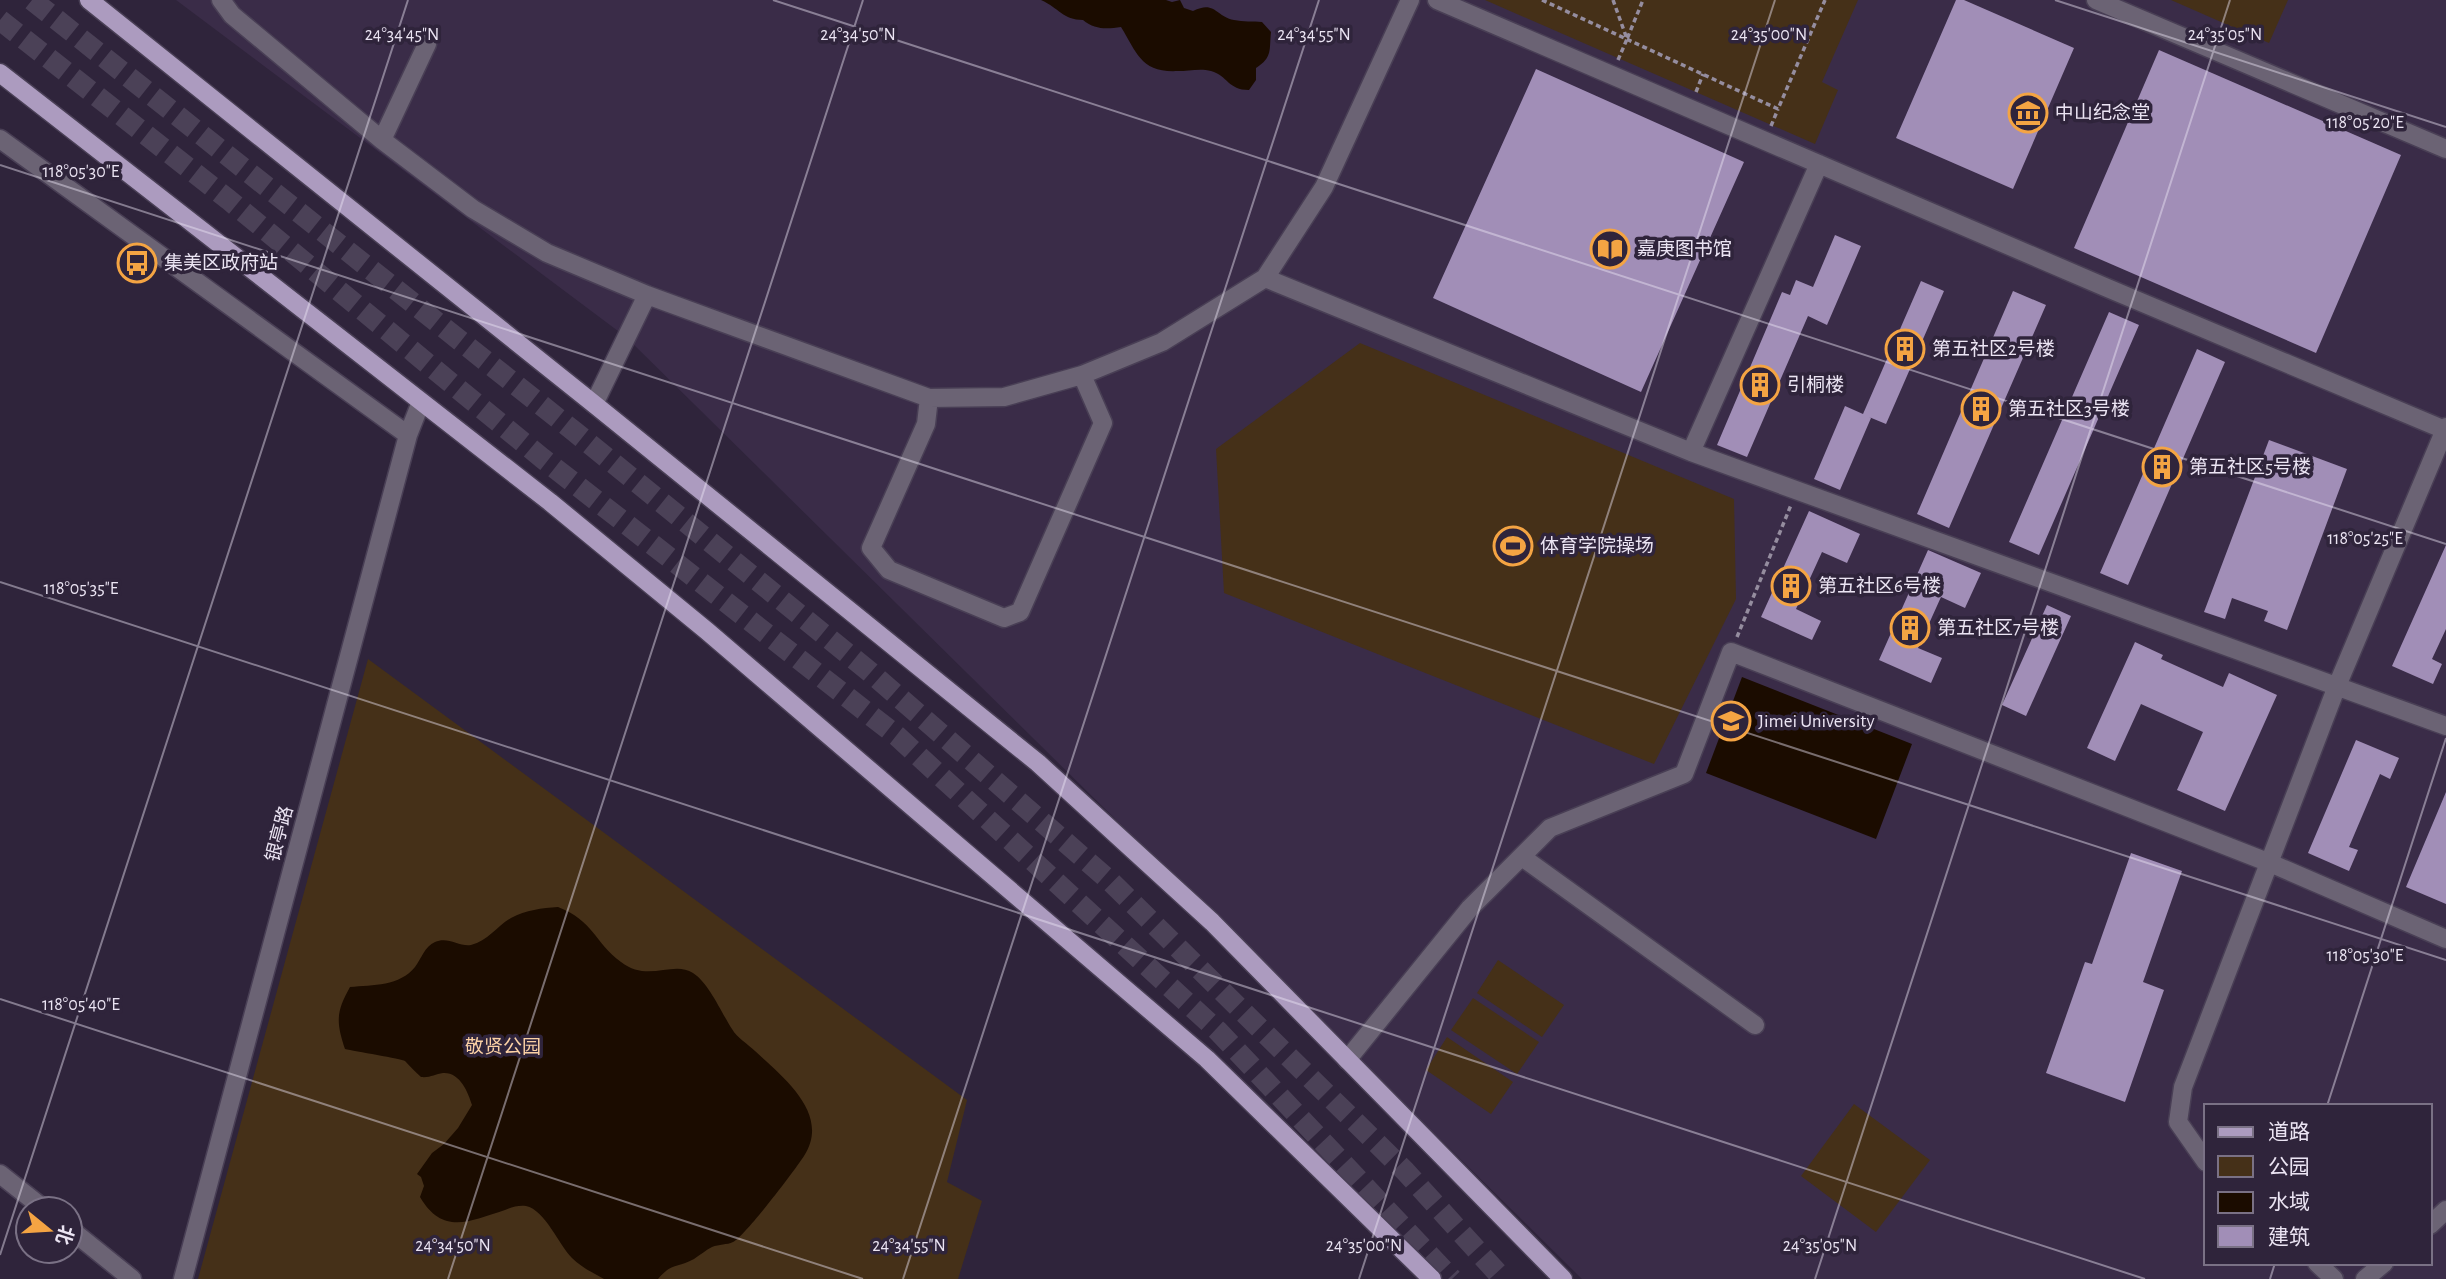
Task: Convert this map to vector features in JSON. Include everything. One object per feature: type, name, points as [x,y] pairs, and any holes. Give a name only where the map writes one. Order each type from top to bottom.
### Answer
[{"type":"main road","points":[[89,0],[1038,763],[1212,922],[1563,1279]]},
{"type":"main road","points":[[0,73],[550,502],[707,631],[1207,1059],[1432,1279]]},
{"type":"street","points":[[221,0],[232,15],[382,140],[484,216],[547,253],[647,295],[929,398],[1004,397],[1082,375],[1162,342],[1265,278],[1324,187],[1410,0]]},
{"type":"street","points":[[1437,0],[2445,428],[2337,687],[2183,1087],[2178,1122],[2204,1159]]},
{"type":"street","points":[[2096,0],[2446,149]]},
{"type":"street","points":[[382,140],[427,44]]},
{"type":"street","points":[[0,139],[408,435]]},
{"type":"street","points":[[1692,452],[1819,164]]},
{"type":"street","points":[[1265,278],[1692,452],[2446,726]]},
{"type":"street","points":[[594,404],[647,295]]},
{"type":"street","points":[[929,398],[926,424],[871,548],[889,570],[1004,618],[1020,612],[1102,423],[1082,375]]},
{"type":"street","name":"银亭路","points":[[183,1279],[408,435],[421,402]]},
{"type":"street","points":[[1347,1060],[1470,908],[1550,828],[1684,774],[1731,652],[2270,863],[2446,939]]},
{"type":"street","points":[[1522,857],[1755,1025]]},
{"type":"street","points":[[0,1174],[26,1195]]},
{"type":"street","points":[[2432,1223],[2446,1210]]},
{"type":"street","points":[[84,1241],[132,1279]]},
{"type":"street","points":[[2319,1265],[2334,1279]]},
{"type":"street","points":[[2365,1279],[2382,1265]]},
{"type":"path","points":[[1542,0],[1778,108],[1825,0]]},
{"type":"path","points":[[1613,0],[1627,39]]},
{"type":"path","points":[[1627,39],[1643,0]]},
{"type":"path","points":[[1740,630],[1798,490]]},
{"type":"shaded area","name":"Jimei University","points":[[176,0],[2446,0],[2446,1279],[1582,1279],[626,337]]},
{"type":"green space","points":[[1485,0],[1858,0],[1822,82],[1838,90],[1815,144]]},
{"type":"green space","points":[[2171,0],[2288,0],[2269,43]]},
{"type":"green space","points":[[1360,343],[1734,499],[1736,599],[1654,764],[1224,593],[1216,449]]},
{"type":"green space","name":"敬贤公园","points":[[368,659],[967,1100],[947,1182],[982,1201],[958,1279],[198,1279]]},
{"type":"green space","points":[[1498,960],[1564,1005],[1542,1037],[1477,993]]},
{"type":"green space","points":[[1473,998],[1539,1042],[1517,1074],[1451,1030]]},
{"type":"green space","points":[[1447,1037],[1513,1082],[1491,1114],[1426,1070]]},
{"type":"green space","points":[[1854,1104],[1930,1160],[1876,1232],[1801,1176]]},
{"type":"water","points":[[1041,0],[1180,0],[1184,8],[1193,11],[1206,7],[1234,20],[1262,22],[1271,32],[1269,53],[1256,68],[1256,80],[1249,90],[1237,88],[1211,71],[1156,69],[1136,53],[1121,27],[1092,26],[1083,20],[1066,16]]},
{"type":"water","points":[[1742,677],[1912,744],[1876,839],[1706,773]]},
{"type":"water","points":[[558,907],[587,925],[612,954],[631,968],[641,971],[677,969],[693,973],[710,991],[734,1032],[779,1073],[808,1111],[812,1126],[811,1141],[804,1156],[748,1228],[733,1242],[712,1247],[694,1259],[667,1270],[658,1279],[604,1279],[572,1258],[539,1214],[526,1206],[513,1207],[469,1221],[448,1221],[438,1217],[420,1197],[424,1186],[417,1174],[432,1153],[458,1128],[472,1105],[466,1089],[459,1079],[449,1074],[421,1077],[405,1061],[345,1049],[342,1040],[340,1010],[350,987],[377,985],[402,978],[415,967],[432,944],[440,940],[471,945],[517,915]]},
{"type":"building","points":[[1956,0],[1964,0],[2074,48],[2013,189],[1896,138]]},
{"type":"building","points":[[2159,50],[2401,155],[2316,353],[2074,248]]},
{"type":"building","points":[[1536,69],[1744,162],[1641,392],[1433,298]]},
{"type":"building","name":"引桐楼","points":[[1835,235],[1861,246],[1827,325],[1808,316],[1747,457],[1717,445],[1782,292],[1790,295],[1796,280],[1813,287]]},
{"type":"building","name":"第五社区2号楼","points":[[1921,281],[1944,291],[1886,424],[1869,417],[1871,418],[1840,490],[1814,479],[1845,406],[1863,414]]},
{"type":"building","name":"第五社区3号楼","points":[[2013,291],[2046,305],[1949,528],[1917,514]]},
{"type":"building","points":[[2109,312],[2139,325],[2039,555],[2009,542]]},
{"type":"building","name":"第五社区5号楼","points":[[2197,349],[2225,362],[2128,585],[2100,573]]},
{"type":"building","points":[[2269,440],[2347,469],[2287,630],[2264,621],[2268,611],[2232,598],[2225,619],[2204,612]]},
{"type":"building","name":"第五社区6号楼","points":[[1809,511],[1860,534],[1847,563],[1822,552],[1796,609],[1821,621],[1812,640],[1761,617]]},
{"type":"building","points":[[2446,545],[2446,629],[2432,659],[2442,664],[2433,684],[2392,666]]},
{"type":"building","name":"第五社区7号楼","points":[[1928,550],[1981,573],[1965,608],[1941,597],[1918,648],[1942,658],[1931,683],[1879,660]]},
{"type":"building","points":[[2047,605],[2071,616],[2026,716],[2002,705]]},
{"type":"building","points":[[2135,642],[2163,655],[2161,659],[2223,687],[2229,673],[2277,695],[2225,811],[2177,790],[2203,732],[2141,704],[2115,761],[2087,748]]},
{"type":"building","points":[[2356,740],[2399,758],[2390,779],[2380,774],[2349,847],[2358,850],[2349,871],[2308,853]]},
{"type":"building","points":[[2446,792],[2446,904],[2406,887]]},
{"type":"building","points":[[2131,853],[2182,871],[2143,982],[2164,990],[2125,1102],[2046,1073],[2085,962],[2092,964]]},
{"type":"tunnel","points":[[32,0],[575,432],[870,672],[1111,882],[1405,1171],[1503,1279]]},
{"type":"tunnel","points":[[0,20],[229,200],[542,458],[897,736],[1218,1031],[1452,1279]]},
{"type":"place","name":"中山纪念堂","points":[[2028,113]]},
{"type":"place","name":"嘉庚图书馆","points":[[1610,249]]},
{"type":"place","name":"集美区政府站","points":[[137,263]]},
{"type":"place","name":"第五社区2号楼","points":[[1905,349]]},
{"type":"place","name":"引桐楼","points":[[1760,385]]},
{"type":"place","name":"第五社区3号楼","points":[[1981,409]]},
{"type":"place","name":"第五社区5号楼","points":[[2162,467]]},
{"type":"place","name":"体育学院操场","points":[[1513,546]]},
{"type":"place","name":"第五社区6号楼","points":[[1791,586]]},
{"type":"place","name":"第五社区7号楼","points":[[1910,628]]},
{"type":"place","name":"Jimei University","points":[[1731,721]]}]
